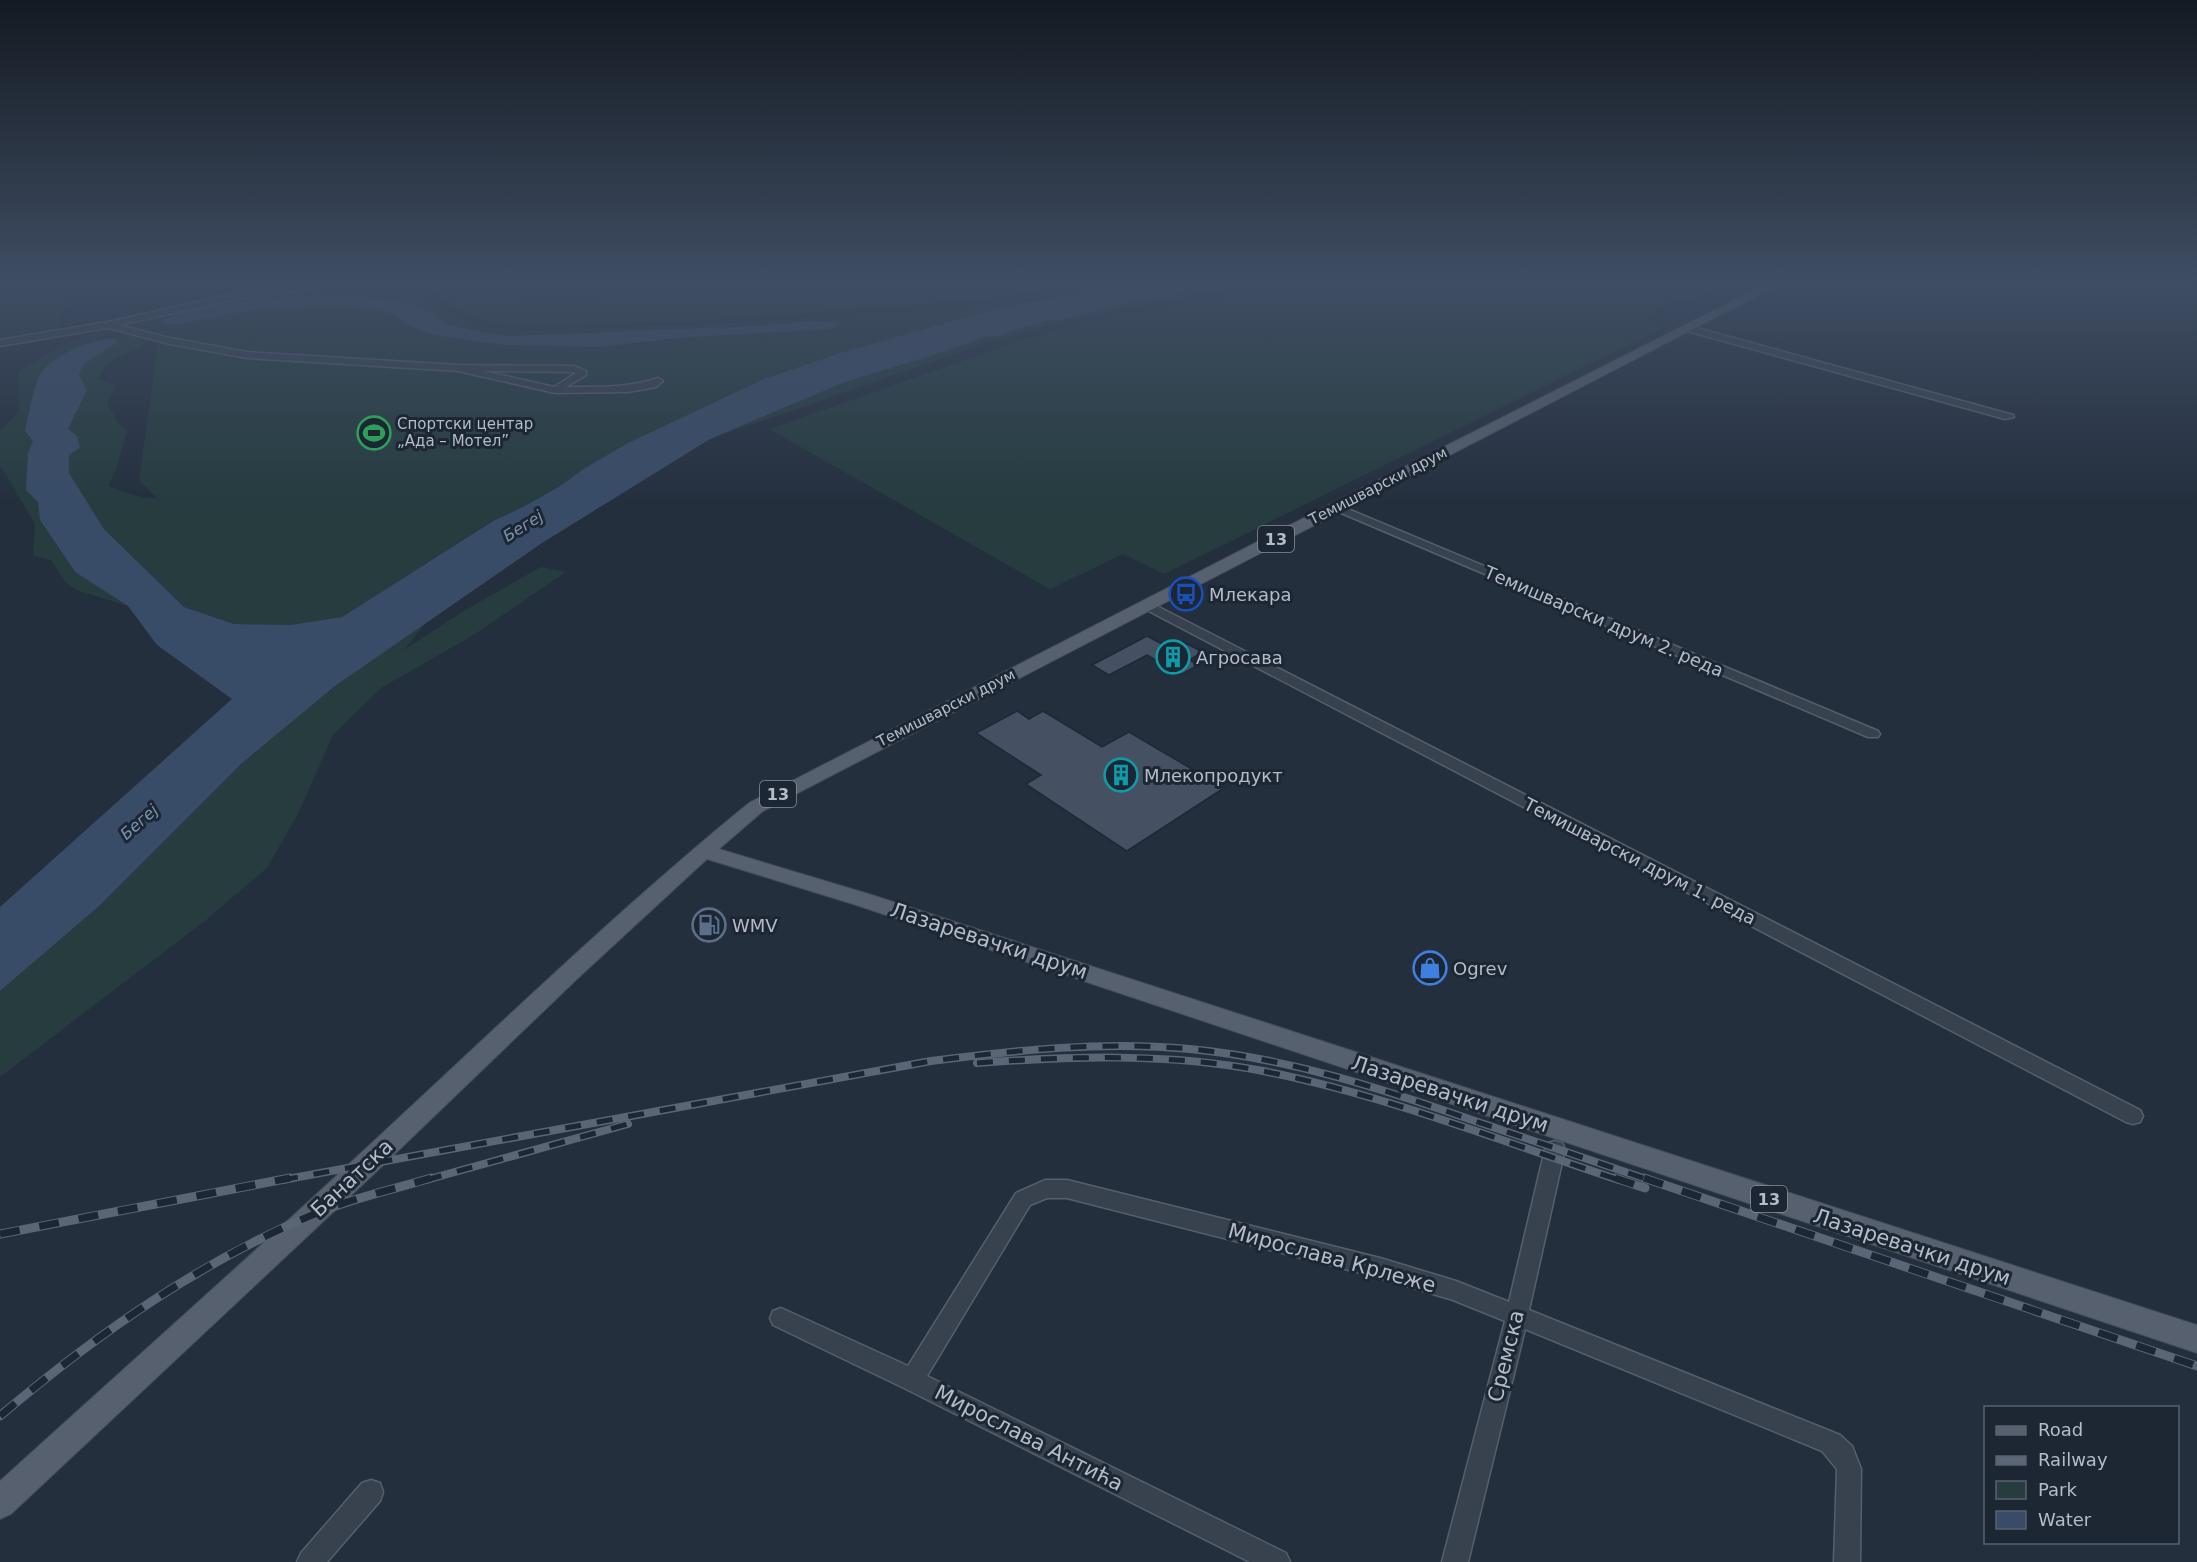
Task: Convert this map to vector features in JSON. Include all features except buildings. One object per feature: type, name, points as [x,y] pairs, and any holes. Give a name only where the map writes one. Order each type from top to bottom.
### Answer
[{"type":"main road","name":"Темишварски друм","points":[[703,851],[738,820],[772,797],[1633,357]]},
{"type":"main road","name":"Лазаревачки друм","points":[[703,851],[883,906],[2197,1339]]},
{"type":"main road","name":"Банатска","points":[[0,1503],[703,851]]},
{"type":"street","points":[[278,357],[458,368],[582,371],[583,374],[555,390]]},
{"type":"street","points":[[1794,357],[2009,417]]},
{"type":"street","points":[[458,368],[555,390],[634,388],[652,386],[658,381]]},
{"type":"street","name":"Темишварски друм 2. реда","points":[[1336,507],[1873,734]]},
{"type":"street","name":"Темишварски друм 1. реда","points":[[1147,605],[2133,1116]]},
{"type":"street","name":"Сремска","points":[[1455,1562],[1555,1149]]},
{"type":"street","name":"Мирослава Крлеже","points":[[912,1380],[1023,1198],[1045,1189],[1067,1189],[1380,1268],[1456,1291],[1831,1443],[1842,1455],[1849,1469],[1847,1562]]},
{"type":"street","name":"Мирослава Антића","points":[[781,1318],[912,1380],[1277,1562]]},
{"type":"street","points":[[310,1562],[371,1492]]},
{"type":"green space","points":[[44,357],[78,357],[33,441],[40,520],[75,572],[128,606],[76,590],[66,583],[51,560],[33,556],[35,524],[0,468],[0,431],[19,412],[18,372]]},
{"type":"green space","points":[[95,357],[119,357],[108,363],[98,379],[116,385],[107,403],[118,423],[127,431],[116,470],[108,486],[143,498],[157,498],[139,480],[156,357],[829,357],[764,380],[626,444],[560,486],[492,521],[342,617],[290,625],[234,624],[184,607],[104,529],[69,473],[68,429],[76,413],[82,382],[79,375],[84,364]]},
{"type":"green space","points":[[927,357],[946,357],[710,439],[845,382]]},
{"type":"green space","points":[[974,357],[1604,357],[1164,574],[1123,554],[1050,589],[769,429]]},
{"type":"green space","points":[[541,567],[566,572],[475,634],[381,688],[333,735],[299,812],[267,868],[206,920],[0,1077],[0,991],[98,907],[241,764],[335,686],[427,621],[404,650],[462,612]]},
{"type":"water","name":"Бегеј","points":[[60,357],[95,357],[84,364],[79,375],[87,390],[68,429],[77,436],[80,448],[69,455],[69,473],[104,529],[184,607],[234,624],[290,625],[342,617],[493,521],[560,486],[626,444],[764,379],[829,357],[927,357],[845,382],[710,439],[542,543],[335,686],[241,764],[98,907],[0,991],[0,907],[232,699],[157,645],[128,606],[75,572],[40,520],[38,502],[26,490],[28,453],[33,441],[25,431],[38,378],[47,366]]},
{"type":"railway","points":[[282,1180],[931,1061],[1028,1050],[1092,1046],[1190,1049],[1226,1053],[1298,1067],[1403,1097],[1649,1180]]},
{"type":"railway","points":[[977,1063],[1084,1058],[1156,1059],[1228,1065],[1263,1071],[1398,1106],[1619,1180]]},
{"type":"railway","points":[[426,1180],[628,1124]]},
{"type":"railway","points":[[0,1234],[290,1178]]},
{"type":"railway","points":[[0,1416],[74,1356],[193,1275],[278,1230],[322,1211],[362,1197],[431,1178]]},
{"type":"railway","points":[[1615,1178],[1645,1188]]},
{"type":"railway","points":[[1644,1178],[2197,1366]]},
{"type":"place","name":"Спортски центар „Ада – Мотел”","points":[[374,433]]},
{"type":"place","name":"Млекара","points":[[1186,594]]},
{"type":"place","name":"Агросава","points":[[1173,657]]},
{"type":"place","name":"Млекопродукт","points":[[1121,775]]},
{"type":"place","name":"WMV","points":[[709,925]]},
{"type":"place","name":"Ogrev","points":[[1430,968]]}]
